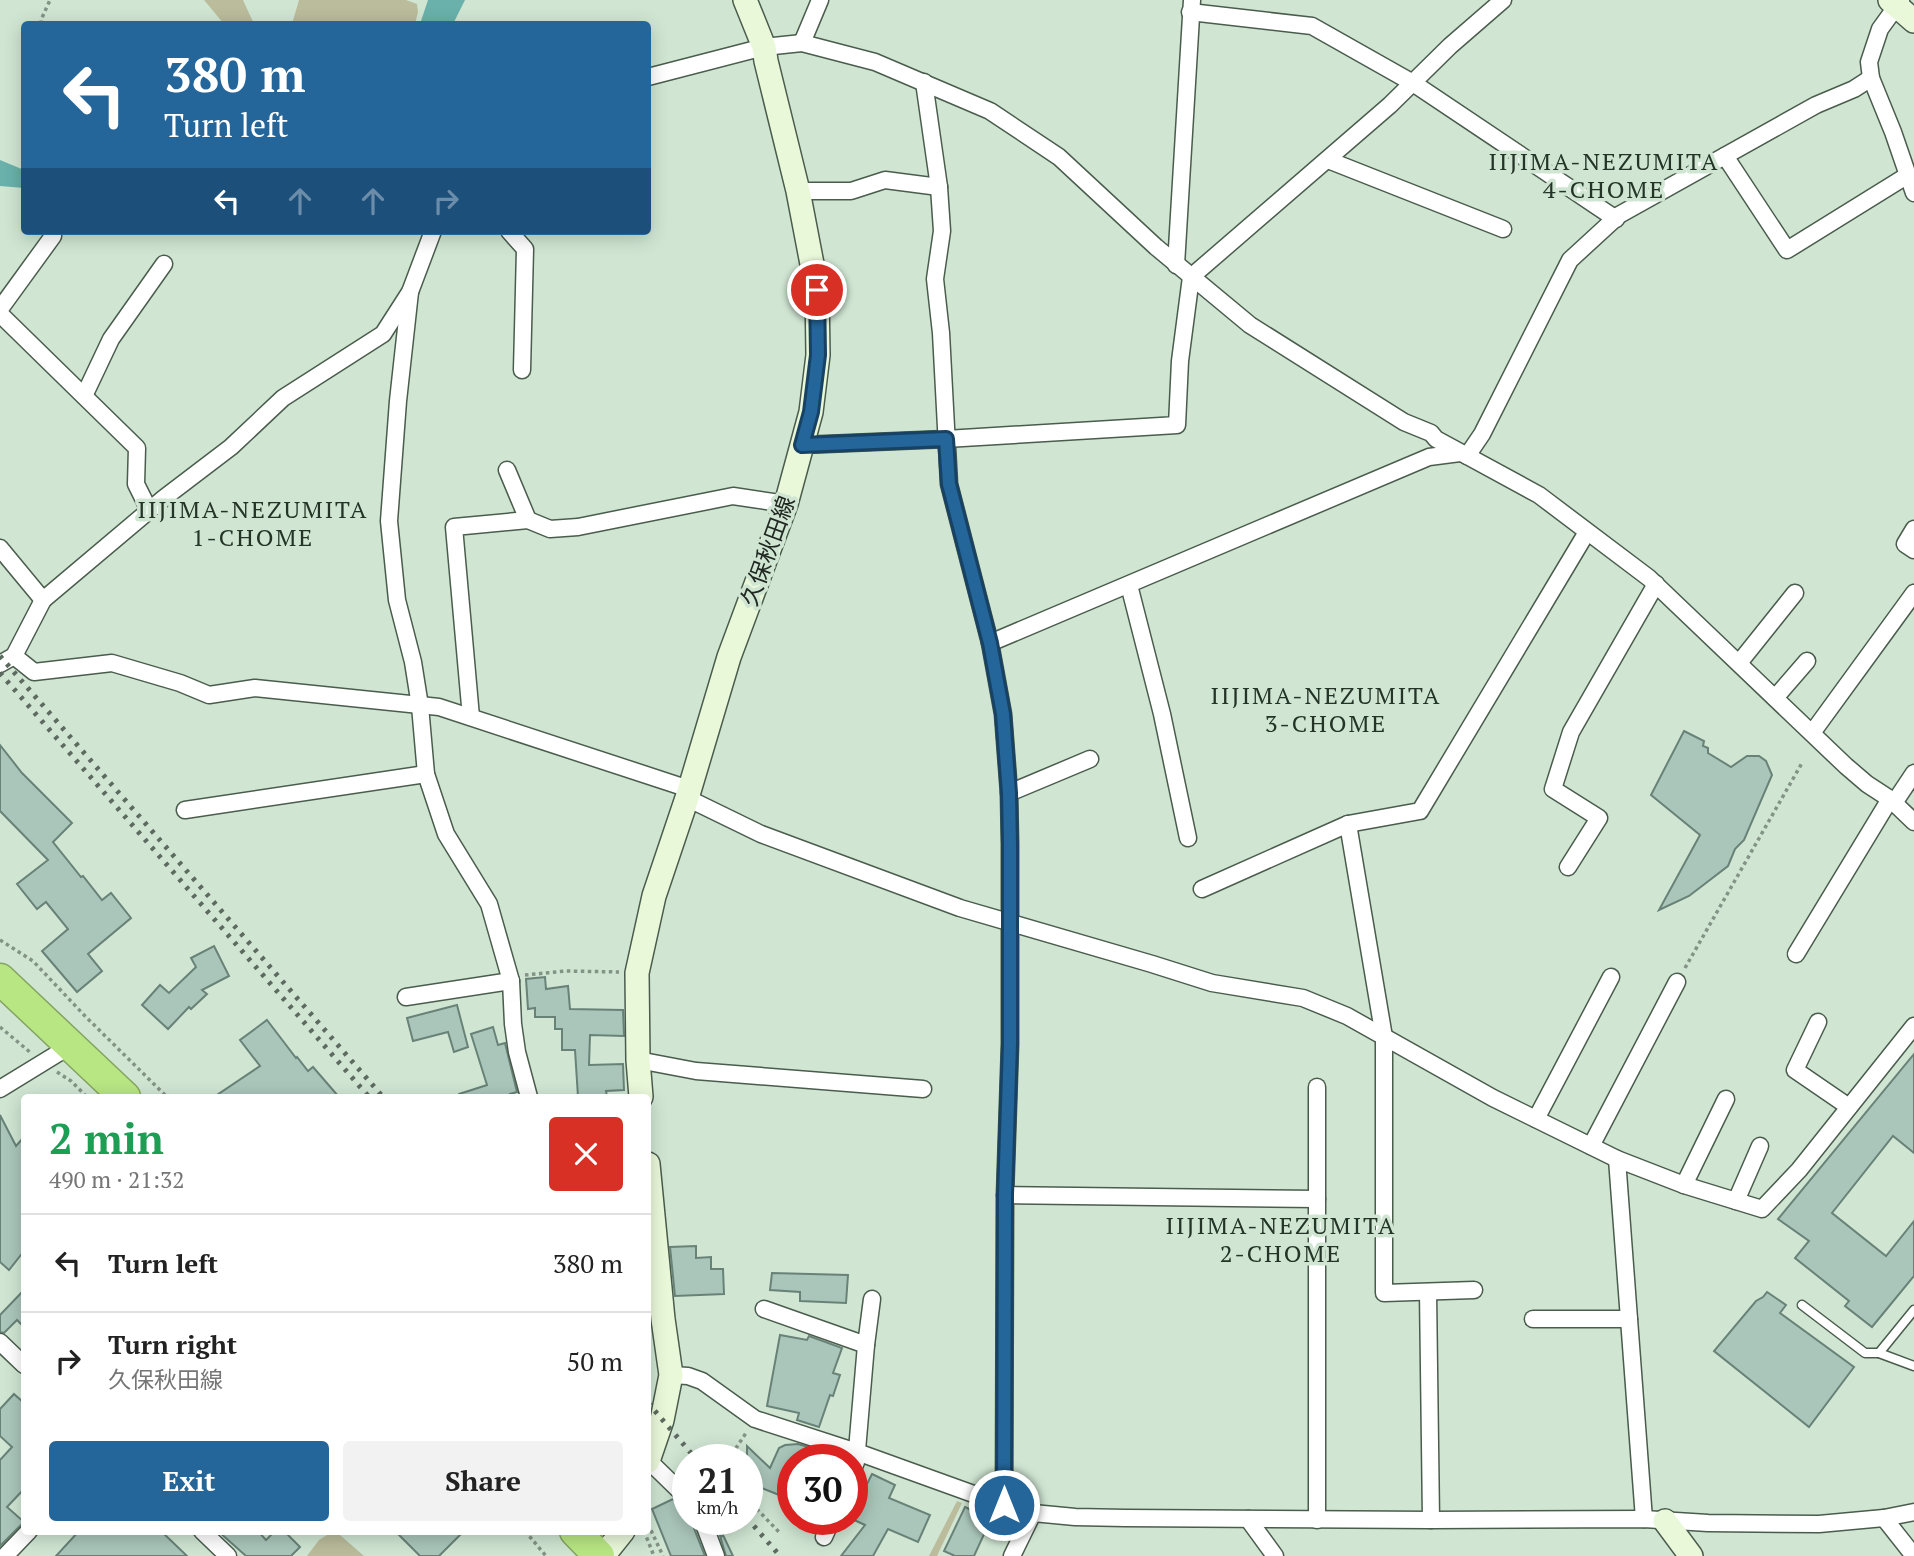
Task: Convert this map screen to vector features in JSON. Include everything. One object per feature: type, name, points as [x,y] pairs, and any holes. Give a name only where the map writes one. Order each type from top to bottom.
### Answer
[{"type":"highway","points":[[0,979],[122,1094]]},
{"type":"highway","points":[[579,1535],[601,1556]]},
{"type":"main road","name":"久保秋田線","points":[[641,1094],[637,973],[654,895],[729,657],[786,504],[811,412],[818,355],[817,290],[798,191],[764,47],[745,0]]},
{"type":"main road","points":[[651,1195],[671,1375],[662,1420],[651,1451]]},
{"type":"main road","points":[[1654,1520],[1691,1556]]},
{"type":"main road","points":[[601,1556],[619,1535]]},
{"type":"street","points":[[802,43],[820,0]]},
{"type":"street","points":[[802,445],[1177,425],[1180,361],[1191,276],[1328,160],[1503,0]]},
{"type":"street","points":[[1176,265],[1191,6],[1312,26],[1413,83],[1616,219]]},
{"type":"street","points":[[1903,7],[1880,29],[1869,62],[1871,78],[1914,193]]},
{"type":"street","points":[[651,76],[764,47],[802,43],[875,62],[990,111],[1059,157],[1176,265],[1250,325],[1404,422],[1431,433],[1436,439],[1539,495],[1656,584],[1867,784],[1892,801],[1914,822]]},
{"type":"street","points":[[990,643],[1429,457],[1464,454],[1482,434],[1570,260],[1619,215],[1816,105],[1854,89],[1871,78]]},
{"type":"street","points":[[924,82],[939,187],[942,231],[936,279],[949,484],[990,643],[1003,714],[1009,793],[1011,924],[1005,1195],[1004,1505]]},
{"type":"street","points":[[1725,156],[1787,250],[1908,175]]},
{"type":"street","points":[[1328,160],[1503,229]]},
{"type":"street","points":[[798,191],[850,191],[885,180],[939,187]]},
{"type":"street","points":[[431,235],[410,292],[383,334],[283,397],[231,447],[149,510],[43,600],[7,660],[34,672],[112,663],[180,683],[209,695],[255,688],[439,708],[471,717],[688,794],[761,834],[960,908],[1212,983],[1303,998],[1347,1016],[1493,1098],[1617,1159],[1684,1185],[1762,1209],[1799,1170],[1914,1026]]},
{"type":"street","points":[[513,235],[525,249],[522,370]]},
{"type":"street","points":[[53,236],[0,312],[137,448],[136,484],[149,510]]},
{"type":"street","points":[[84,396],[111,339],[164,264]]},
{"type":"street","points":[[410,292],[389,521],[397,600],[421,706],[426,774],[446,834],[489,904],[511,981],[517,1052],[528,1094]]},
{"type":"street","points":[[507,470],[528,520]]},
{"type":"street","points":[[471,717],[454,527],[528,520],[550,530],[578,527],[733,496],[786,504]]},
{"type":"street","points":[[1914,529],[1905,544],[1914,550]]},
{"type":"street","points":[[1202,889],[1348,824],[1420,811],[1587,532]]},
{"type":"street","points":[[0,548],[43,600]]},
{"type":"street","points":[[1568,867],[1600,818],[1553,789],[1560,766],[1571,732],[1656,584]]},
{"type":"street","points":[[1129,585],[1162,714],[1188,838]]},
{"type":"street","points":[[1739,663],[1795,593]]},
{"type":"street","points":[[1812,733],[1914,593]]},
{"type":"street","points":[[1775,698],[1807,661]]},
{"type":"street","points":[[1009,793],[1090,759]]},
{"type":"street","points":[[1796,954],[1892,801],[1914,773]]},
{"type":"street","points":[[185,810],[426,774]]},
{"type":"street","points":[[1348,824],[1384,1037],[1384,1293],[1474,1290]]},
{"type":"street","points":[[1536,1119],[1611,977]]},
{"type":"street","points":[[407,997],[511,981]]},
{"type":"street","points":[[1591,1146],[1677,982]]},
{"type":"street","points":[[1818,1022],[1795,1070],[1849,1107]]},
{"type":"street","points":[[0,1089],[70,1046]]},
{"type":"street","points":[[638,1060],[696,1071],[923,1088]]},
{"type":"street","points":[[1317,1087],[1317,1520]]},
{"type":"street","points":[[1684,1185],[1726,1099]]},
{"type":"street","points":[[1736,1201],[1760,1146]]},
{"type":"street","points":[[1617,1159],[1629,1319],[1654,1520]]},
{"type":"street","points":[[1005,1195],[1317,1199]]},
{"type":"street","points":[[1428,1292],[1431,1520]]},
{"type":"street","points":[[858,1444],[872,1299]]},
{"type":"street","points":[[764,1309],[866,1345]]},
{"type":"street","points":[[1533,1319],[1629,1319]]},
{"type":"street","points":[[0,1342],[21,1362]]},
{"type":"street","points":[[671,1375],[688,1376],[702,1381],[755,1419],[835,1444]]},
{"type":"street","points":[[868,1455],[1004,1505],[1033,1513],[1075,1517],[1654,1520],[1819,1524],[1884,1518],[1914,1512]]},
{"type":"street","points":[[651,1463],[672,1483]]},
{"type":"street","points":[[1012,1556],[1033,1513]]},
{"type":"street","points":[[1884,1518],[1914,1556]]},
{"type":"street","points":[[1248,1519],[1275,1556]]},
{"type":"street","points":[[0,1551],[5,1556],[25,1535]]},
{"type":"street","points":[[206,1535],[228,1556]]},
{"type":"street","points":[[708,1535],[716,1556]]},
{"type":"lane","points":[[1802,1305],[1865,1353],[1879,1353],[1914,1366]]},
{"type":"lane","points":[[1879,1353],[1914,1310]]},
{"type":"path","points":[[41,21],[50,0]]},
{"type":"path","points":[[1677,982],[1802,763]]},
{"type":"path","points":[[0,940],[33,961],[164,1094]]},
{"type":"path","points":[[511,981],[518,976],[566,971],[637,973]]},
{"type":"path","points":[[739,1444],[755,1419]]},
{"type":"path","points":[[763,1516],[777,1530]]},
{"type":"path","points":[[651,1530],[663,1556]]},
{"type":"path","points":[[528,1535],[546,1556]]},
{"type":"path","points":[[646,1535],[654,1556]]},
{"type":"green space","points":[[204,0],[243,0],[253,21],[222,21]]},
{"type":"green space","points":[[299,0],[406,0],[417,4],[418,12],[416,21],[293,21]]},
{"type":"green space","points":[[957,1501],[962,1503],[937,1556],[929,1556]]},
{"type":"green space","points":[[327,1535],[340,1535],[364,1556],[307,1556],[319,1540]]},
{"type":"water","points":[[428,0],[465,0],[454,21],[421,21]]},
{"type":"water","points":[[0,160],[21,169],[21,188],[0,186]]},
{"type":"building","points":[[1684,731],[1704,741],[1703,746],[1708,748],[1708,753],[1731,767],[1747,756],[1759,756],[1766,761],[1772,775],[1744,840],[1735,849],[1728,866],[1689,896],[1659,910],[1700,835],[1651,795]]},
{"type":"building","points":[[0,745],[22,773],[72,823],[53,842],[102,900],[111,893],[131,918],[88,954],[102,971],[77,992],[42,951],[68,929],[46,902],[37,909],[17,884],[48,860],[0,811]]},
{"type":"building","points":[[214,946],[229,976],[202,990],[207,994],[191,1009],[189,1007],[168,1029],[142,1005],[160,985],[169,993],[196,967],[191,958]]},
{"type":"building","points":[[545,977],[546,989],[568,986],[570,1009],[623,1010],[624,1036],[590,1035],[589,1065],[623,1064],[624,1090],[606,1091],[607,1094],[578,1094],[575,1050],[562,1050],[562,1029],[555,1029],[555,1017],[535,1017],[535,1008],[528,1009],[526,979]]},
{"type":"building","points":[[457,1005],[468,1047],[454,1052],[448,1032],[413,1041],[407,1018]]},
{"type":"building","points":[[267,1020],[308,1071],[313,1067],[336,1094],[218,1094],[260,1066],[240,1040]]},
{"type":"building","points":[[493,1027],[498,1045],[505,1043],[517,1092],[459,1094],[487,1085],[471,1034]]},
{"type":"building","points":[[1914,1054],[1914,1153],[1893,1136],[1832,1213],[1886,1256],[1914,1221],[1914,1276],[1872,1327],[1845,1306],[1849,1301],[1795,1258],[1809,1241],[1778,1219]]},
{"type":"building","points":[[0,1115],[16,1146],[21,1140],[21,1255],[9,1270],[0,1262]]},
{"type":"building","points":[[696,1246],[696,1258],[711,1257],[711,1269],[723,1269],[724,1294],[675,1296],[670,1247]]},
{"type":"building","points":[[772,1273],[848,1275],[846,1303],[800,1301],[800,1292],[770,1290]]},
{"type":"building","points":[[1767,1292],[1786,1305],[1780,1313],[1854,1367],[1809,1427],[1714,1351],[1756,1301]]},
{"type":"building","points":[[21,1293],[21,1324],[17,1320],[4,1333],[0,1332],[0,1315]]},
{"type":"building","points":[[780,1335],[807,1340],[809,1336],[842,1348],[833,1373],[840,1375],[819,1427],[797,1420],[799,1413],[767,1406]]},
{"type":"building","points":[[14,1394],[21,1400],[21,1492],[7,1507],[21,1519],[21,1525],[0,1546],[0,1460],[12,1447],[0,1436],[0,1409]]},
{"type":"building","points":[[777,1452],[777,1494],[763,1488],[763,1461],[770,1468]]},
{"type":"building","points":[[872,1474],[895,1485],[889,1498],[930,1515],[918,1542],[888,1529],[873,1556],[841,1556],[857,1535],[868,1535],[868,1482]]},
{"type":"building","points":[[672,1499],[672,1535],[696,1535],[705,1556],[671,1556],[652,1509]]},
{"type":"building","points":[[965,1507],[991,1519],[974,1556],[955,1556],[944,1551]]},
{"type":"building","points":[[75,1535],[165,1535],[187,1556],[56,1556]]},
{"type":"building","points":[[222,1535],[262,1535],[266,1540],[271,1535],[288,1535],[300,1547],[291,1556],[246,1556]]},
{"type":"building","points":[[399,1535],[460,1535],[439,1556],[420,1556]]},
{"type":"building","points":[[720,1535],[723,1535],[733,1556],[726,1556]]},
{"type":"railway","points":[[0,656],[380,1094]]},
{"type":"railway","points":[[0,673],[366,1094]]},
{"type":"railway","points":[[651,1406],[683,1444]]},
{"type":"railway","points":[[762,1535],[780,1556]]},
{"type":"district","name":"IIJIMA-NEZUMITA 4-CHOME","points":[[1604,176]]},
{"type":"district","name":"IIJIMA-NEZUMITA 1-CHOME","points":[[253,524]]},
{"type":"district","name":"IIJIMA-NEZUMITA 3-CHOME","points":[[1326,710]]},
{"type":"district","name":"IIJIMA-NEZUMITA 2-CHOME","points":[[1281,1240]]},
{"type":"route","points":[[817,290],[818,355],[811,412],[802,445],[946,439],[949,484],[990,643],[1003,714],[1009,793],[1011,924],[1005,1195],[1004,1505]]}]
